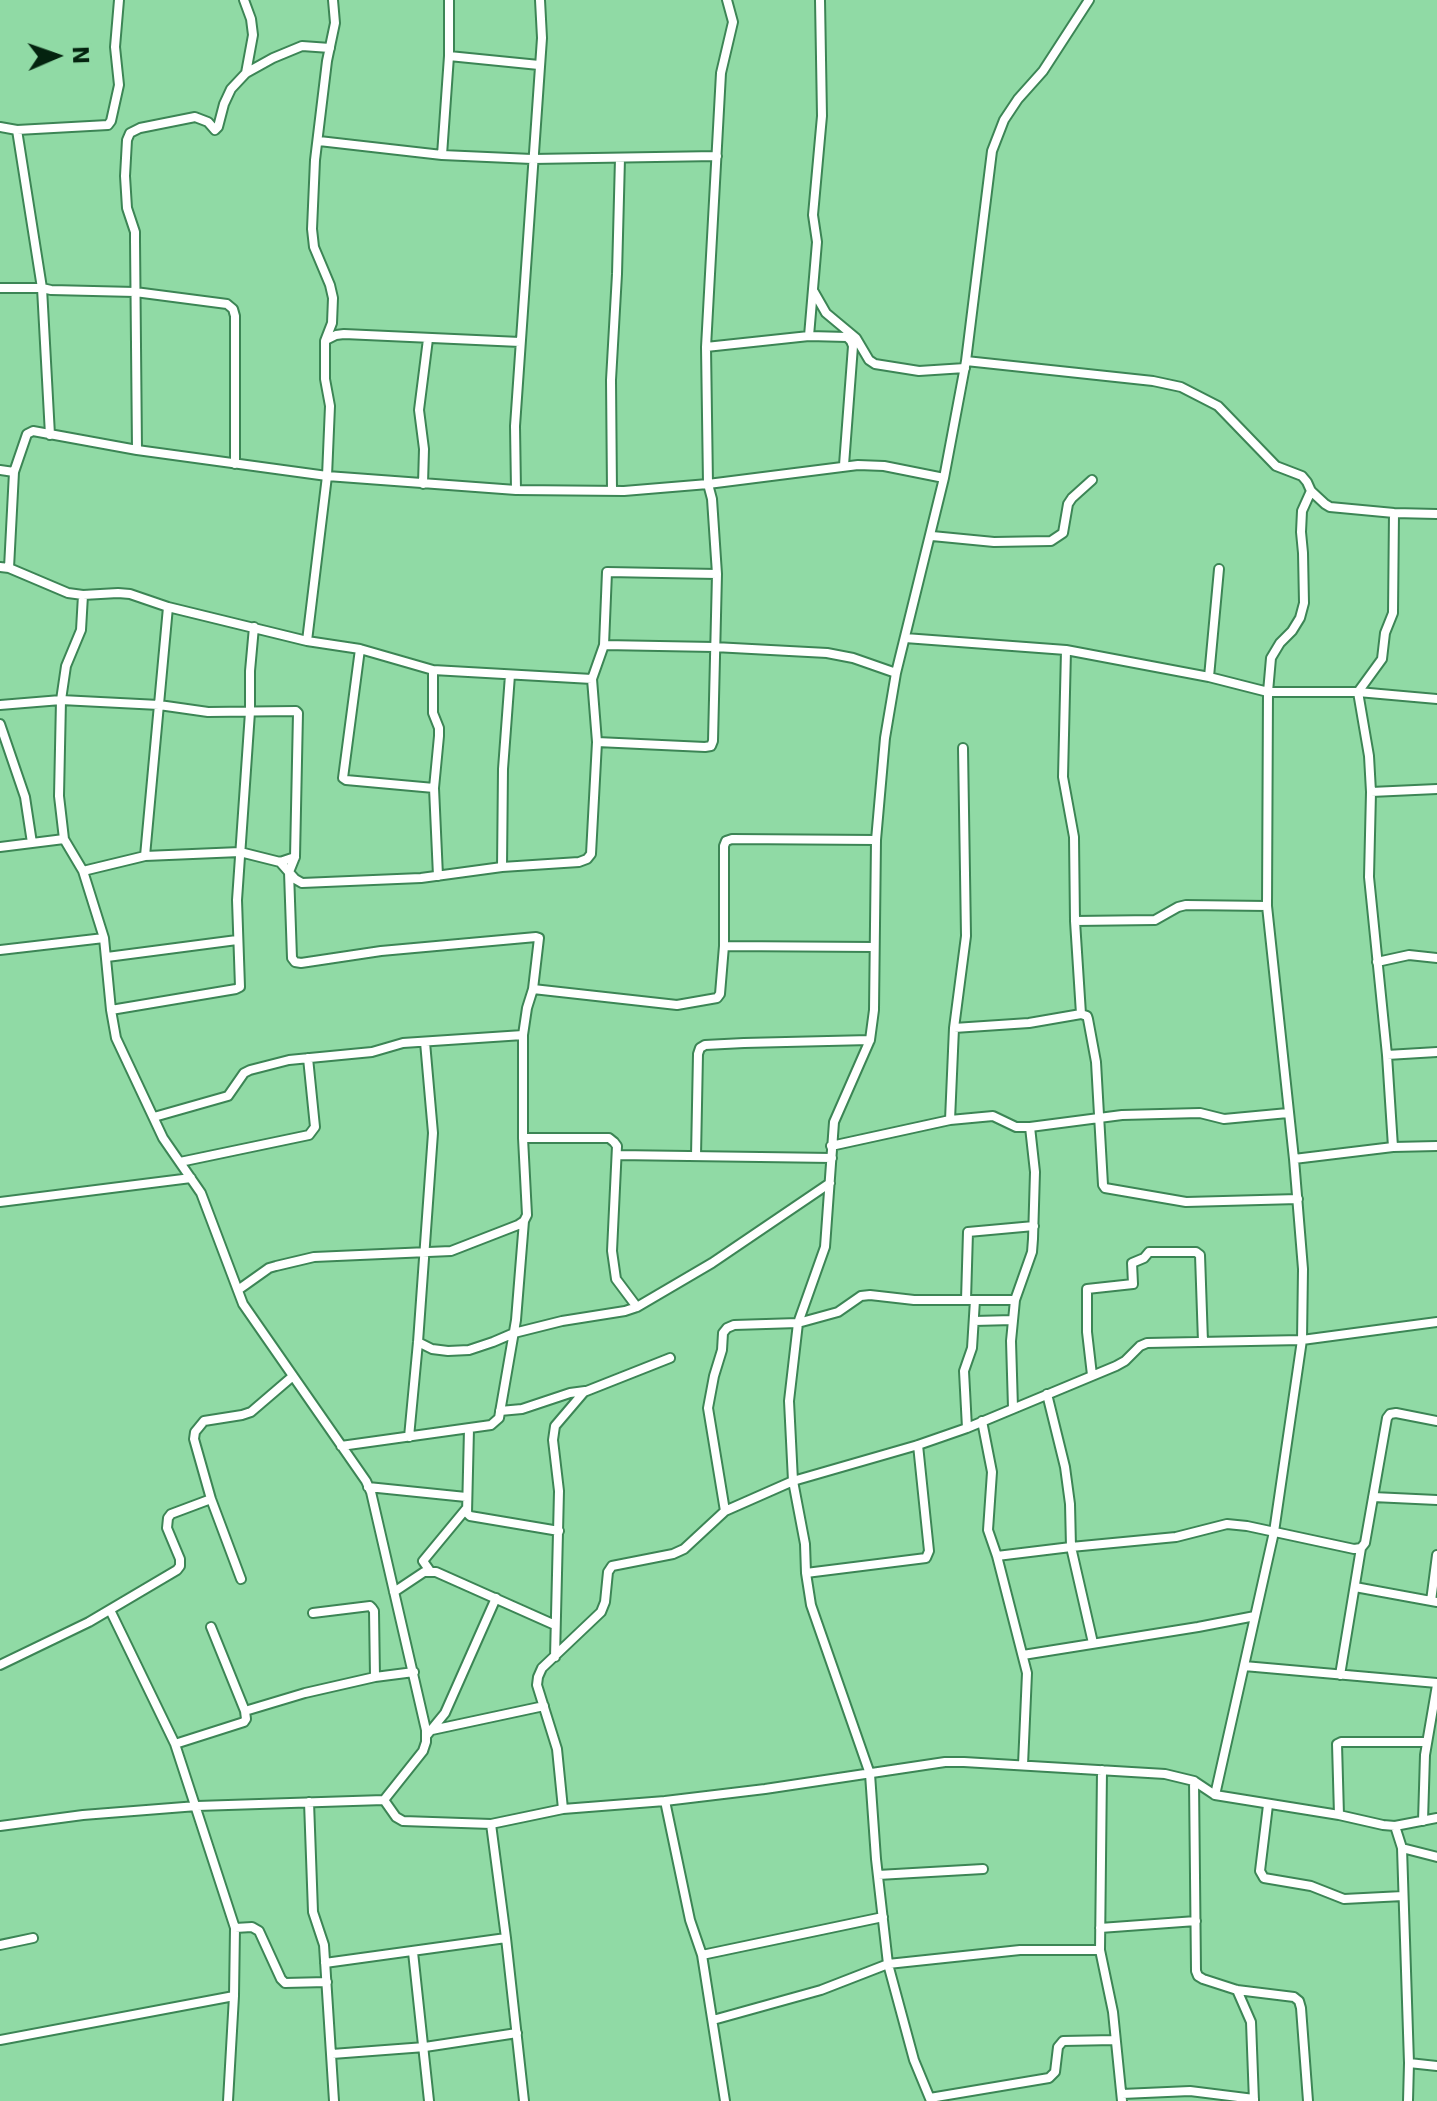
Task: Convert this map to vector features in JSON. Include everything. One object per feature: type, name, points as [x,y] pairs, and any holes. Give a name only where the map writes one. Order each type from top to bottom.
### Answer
[{"type":"street","points":[[0,127],[17,130],[108,125],[119,85],[115,47],[119,0]]},
{"type":"street","points":[[244,0],[253,35],[246,73]]},
{"type":"street","points":[[307,641],[327,476],[330,406],[325,379],[325,341],[332,323],[333,298],[314,247],[312,229],[315,160],[335,23],[333,0]]},
{"type":"street","points":[[442,155],[449,56],[449,0]]},
{"type":"street","points":[[516,490],[515,426],[542,38],[540,0]]},
{"type":"street","points":[[597,742],[711,746],[713,741],[717,574],[712,499],[708,484],[706,347],[721,73],[733,22],[727,0]]},
{"type":"street","points":[[809,336],[817,242],[813,215],[822,116],[820,0]]},
{"type":"street","points":[[1089,0],[1052,59],[1004,120],[992,151],[966,365],[932,536],[896,673],[885,738],[876,840],[874,1010],[870,1040],[834,1122],[824,1254],[798,1323],[788,1412],[793,1481],[805,1544],[811,1605],[870,1774],[888,1964],[914,2060],[930,2100],[1049,2078],[1055,2072],[1058,2047],[1063,2041],[1115,2040]]},
{"type":"street","points":[[137,450],[135,232],[127,208],[125,176],[130,133],[140,128],[195,117],[208,122],[215,130],[231,89],[246,73],[302,46],[330,48]]},
{"type":"street","points":[[449,56],[539,65]]},
{"type":"street","points":[[17,130],[42,288],[50,435]]},
{"type":"street","points":[[319,141],[442,155],[532,159],[717,156]]},
{"type":"street","points":[[612,491],[611,380],[620,158]]},
{"type":"street","points":[[0,288],[135,292],[227,304],[235,316],[235,464]]},
{"type":"street","points":[[812,288],[826,313],[856,338],[869,360],[875,364],[919,371],[966,365],[1153,381],[1181,387],[1218,406],[1276,466],[1302,476],[1311,491],[1330,507],[1437,514]]},
{"type":"street","points":[[325,341],[344,334],[520,342]]},
{"type":"street","points":[[706,347],[809,336],[847,337],[853,346],[844,465]]},
{"type":"street","points":[[423,484],[424,449],[419,410],[428,339]]},
{"type":"street","points":[[592,679],[433,670],[360,649],[307,641],[168,607],[130,594],[83,595],[54,589],[4,567],[14,472],[27,434],[33,431],[137,450],[327,476],[516,490],[612,491],[708,484],[844,465],[884,466],[944,478]]},
{"type":"street","points":[[0,470],[14,472]]},
{"type":"street","points":[[932,536],[994,542],[1051,541],[1063,533],[1072,498],[1092,480]]},
{"type":"street","points":[[1215,1795],[1274,1532],[1302,1340],[1304,1290],[1298,1199],[1267,906],[1268,692],[1271,658],[1300,618],[1304,603],[1302,511],[1311,491]]},
{"type":"street","points":[[1393,1147],[1369,877],[1369,756],[1358,692],[1382,659],[1385,633],[1393,613],[1394,513]]},
{"type":"street","points":[[1209,677],[1219,569]]},
{"type":"street","points":[[280,862],[302,883],[389,881],[502,867],[579,862],[591,854],[597,742],[592,679],[604,645],[607,572],[717,574]]},
{"type":"street","points":[[83,595],[81,630],[66,666],[61,700],[59,796],[64,839],[83,871],[104,938],[116,1038],[163,1138],[201,1193],[249,1314],[368,1487],[429,1732]]},
{"type":"street","points":[[145,856],[168,607]]},
{"type":"street","points":[[111,1010],[240,987],[237,900],[254,627]]},
{"type":"street","points":[[905,638],[1066,650],[1209,677],[1268,692],[1358,692],[1437,699]]},
{"type":"street","points":[[604,645],[714,647],[841,655],[896,673]]},
{"type":"street","points":[[360,649],[343,778],[434,788]]},
{"type":"street","points":[[1066,650],[1063,777],[1074,837],[1081,1014]]},
{"type":"street","points":[[433,670],[433,713],[439,728],[434,788],[438,876]]},
{"type":"street","points":[[502,867],[503,769],[510,675]]},
{"type":"street","points":[[0,705],[61,700],[159,705],[208,712],[296,711],[299,716],[295,857],[289,872],[292,958],[295,962],[536,937],[540,941],[523,1035],[527,1215],[514,1333],[499,1418],[491,1425],[469,1429],[341,1446]]},
{"type":"street","points":[[0,724],[25,797],[32,843]]},
{"type":"street","points":[[950,1120],[954,1028],[967,911],[963,748]]},
{"type":"street","points":[[1371,792],[1437,789]]},
{"type":"street","points":[[0,847],[64,839]]},
{"type":"street","points":[[533,989],[677,1005],[717,998],[720,994],[724,946],[726,841],[876,840]]},
{"type":"street","points":[[83,871],[145,856],[240,852],[280,862],[295,857]]},
{"type":"street","points":[[1075,921],[1155,920],[1186,905],[1267,906]]},
{"type":"street","points":[[0,950],[104,938]]},
{"type":"street","points":[[107,957],[237,940]]},
{"type":"street","points":[[724,946],[874,947]]},
{"type":"street","points":[[1377,962],[1409,955],[1437,958]]},
{"type":"street","points":[[954,1028],[1029,1023],[1081,1014],[1088,1019],[1096,1057],[1102,1181],[1105,1188],[1186,1202],[1298,1199]]},
{"type":"street","points":[[154,1117],[228,1096],[244,1073],[250,1070],[308,1058],[372,1052],[403,1043],[523,1035]]},
{"type":"street","points":[[696,1156],[700,1048],[718,1044],[870,1040]]},
{"type":"street","points":[[409,1437],[433,1124],[425,1042]]},
{"type":"street","points":[[1387,1055],[1437,1052]]},
{"type":"street","points":[[180,1162],[309,1135],[315,1127],[308,1058]]},
{"type":"street","points":[[831,1146],[950,1120],[993,1116],[1016,1127],[1030,1127],[1122,1115],[1200,1113],[1224,1119],[1288,1113]]},
{"type":"street","points":[[1013,1408],[1011,1350],[1015,1300],[1032,1252],[1034,1226],[1035,1172],[1030,1127]]},
{"type":"street","points":[[523,1138],[609,1138],[617,1146],[612,1251],[616,1279],[637,1307]]},
{"type":"street","points":[[1294,1159],[1393,1147],[1437,1146]]},
{"type":"street","points":[[617,1155],[832,1158]]},
{"type":"street","points":[[0,1202],[191,1178]]},
{"type":"street","points":[[418,1342],[432,1349],[469,1350],[514,1333],[637,1307],[712,1263],[830,1183]]},
{"type":"street","points":[[238,1290],[269,1268],[314,1257],[451,1251],[524,1221]]},
{"type":"street","points":[[967,1428],[964,1371],[972,1351],[974,1321],[970,1300],[968,1232],[1034,1226]]},
{"type":"street","points":[[1092,1375],[1087,1332],[1087,1289],[1133,1284],[1132,1263],[1149,1252],[1196,1252],[1200,1255],[1203,1342]]},
{"type":"street","points":[[725,1511],[708,1408],[723,1333],[734,1325],[798,1323],[838,1312],[861,1296],[914,1300],[1015,1300]]},
{"type":"street","points":[[974,1321],[1013,1320]]},
{"type":"street","points":[[563,1809],[557,1749],[537,1685],[538,1677],[542,1668],[601,1612],[608,1572],[612,1566],[673,1554],[684,1549],[725,1511],[793,1481],[967,1428],[1125,1361],[1147,1343],[1302,1340],[1437,1322]]},
{"type":"street","points":[[500,1411],[522,1409],[570,1393],[586,1391],[670,1358]]},
{"type":"street","points":[[241,1579],[211,1499],[194,1439],[198,1425],[204,1421],[251,1412],[293,1376]]},
{"type":"street","points":[[555,1657],[559,1481],[553,1433],[555,1426],[586,1391]]},
{"type":"street","points":[[1047,1394],[1065,1467],[1071,1547],[1093,1643]]},
{"type":"street","points":[[1340,1675],[1387,1418],[1390,1414],[1437,1421]]},
{"type":"street","points":[[982,1421],[992,1472],[988,1530],[1027,1673],[1023,1765]]},
{"type":"street","points":[[469,1429],[466,1509],[470,1516],[559,1531]]},
{"type":"street","points":[[806,1573],[926,1558],[929,1551],[918,1445]]},
{"type":"street","points":[[368,1487],[466,1497]]},
{"type":"street","points":[[1373,1497],[1437,1500]]},
{"type":"street","points":[[0,1665],[110,1610],[177,1570],[180,1559],[167,1528],[168,1518],[171,1514],[211,1499]]},
{"type":"street","points":[[430,1571],[423,1561],[466,1509]]},
{"type":"street","points":[[997,1556],[1176,1537],[1227,1524],[1361,1548]]},
{"type":"street","points":[[1355,1587],[1434,1601],[1437,1555]]},
{"type":"street","points":[[394,1592],[424,1572],[436,1572],[555,1625]]},
{"type":"street","points":[[0,1826],[83,1815],[197,1806],[384,1800],[423,1751],[429,1732],[445,1713],[496,1598]]},
{"type":"street","points":[[313,1613],[372,1608],[375,1677]]},
{"type":"street","points":[[110,1610],[175,1744],[235,1928],[228,2101]]},
{"type":"street","points":[[1023,1655],[1255,1616]]},
{"type":"street","points":[[175,1744],[244,1722],[245,1711],[211,1627]]},
{"type":"street","points":[[1244,1666],[1437,1684],[1426,1742],[1423,1821]]},
{"type":"street","points":[[245,1711],[305,1693],[375,1677],[414,1672]]},
{"type":"street","points":[[429,1732],[544,1706]]},
{"type":"street","points":[[1339,1815],[1337,1744],[1426,1742]]},
{"type":"street","points":[[384,1800],[396,1817],[403,1821],[491,1824],[563,1809],[765,1789],[945,1762],[1165,1774],[1194,1781],[1215,1795],[1395,1826],[1437,1818]]},
{"type":"street","points":[[1102,1770],[1100,1950],[1113,2012],[1122,2098],[1190,2091],[1254,2100],[1251,2022],[1237,1990]]},
{"type":"street","points":[[1194,1781],[1196,1971],[1198,1976],[1237,1990],[1294,1997],[1299,2001],[1308,2101]]},
{"type":"street","points":[[665,1801],[690,1920],[702,1955],[725,2101]]},
{"type":"street","points":[[309,1802],[313,1912],[322,1937],[325,1963],[334,2101]]},
{"type":"street","points":[[1268,1805],[1260,1871],[1264,1878],[1311,1886],[1344,1899],[1403,1896]]},
{"type":"street","points":[[491,1824],[524,2101]]},
{"type":"street","points":[[1395,1826],[1402,1848],[1408,2101]]},
{"type":"street","points":[[1402,1848],[1437,1857]]},
{"type":"street","points":[[878,1875],[983,1869]]},
{"type":"street","points":[[702,1955],[883,1917]]},
{"type":"street","points":[[1100,1928],[1196,1921]]},
{"type":"street","points":[[235,1928],[252,1927],[259,1931],[285,1983],[327,1982]]},
{"type":"street","points":[[0,1945],[33,1938]]},
{"type":"street","points":[[325,1963],[506,1938]]},
{"type":"street","points":[[713,2020],[821,1990],[888,1964],[1020,1950],[1100,1950]]},
{"type":"street","points":[[413,1952],[429,2101]]},
{"type":"street","points":[[0,2040],[234,1996]]},
{"type":"street","points":[[332,2054],[425,2047],[517,2033]]},
{"type":"street","points":[[1409,2063],[1437,2066]]}]
